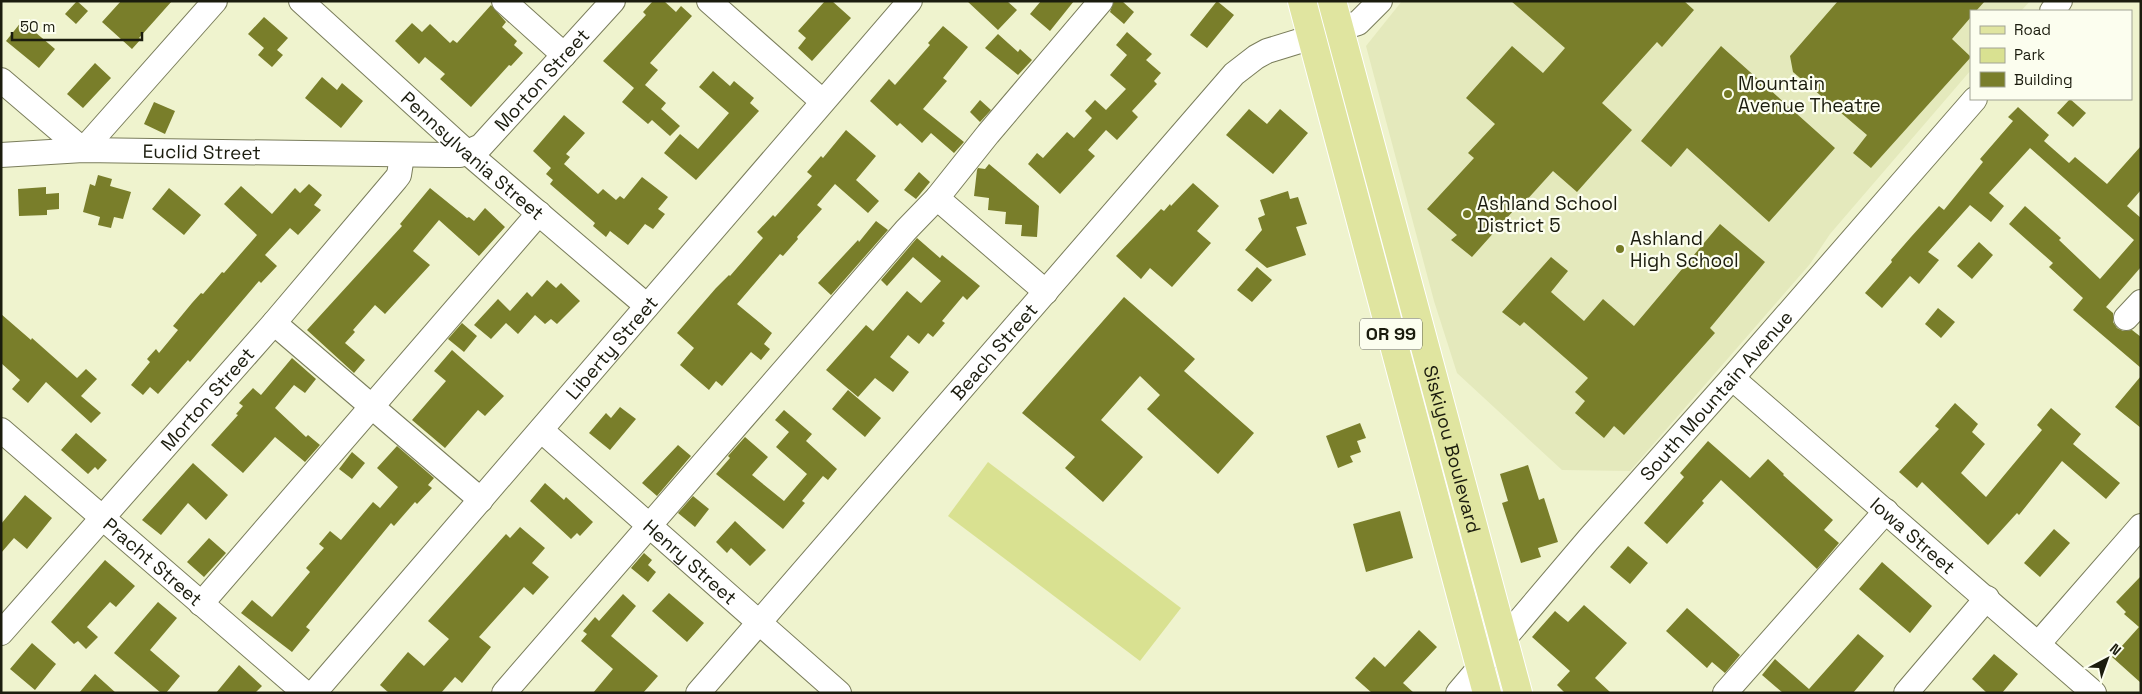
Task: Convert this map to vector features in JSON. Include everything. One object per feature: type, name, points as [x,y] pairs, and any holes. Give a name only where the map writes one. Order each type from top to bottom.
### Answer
[{"type":"main road","name":"Siskiyou Boulevard","points":[[1302,1],[1483,680]]},
{"type":"main road","name":"Siskiyou Boulevard","points":[[1332,1],[1518,693]]},
{"type":"street","points":[[1,80],[83,150],[215,1]]},
{"type":"street","name":"Pennsylvania Street","points":[[301,1],[468,152],[647,306]]},
{"type":"street","points":[[504,1],[564,55]]},
{"type":"street","name":"Morton Street","points":[[468,152],[481,146],[613,1]]},
{"type":"street","points":[[709,1],[822,101]]},
{"type":"street","name":"Liberty Street","points":[[314,693],[910,1]]},
{"type":"street","points":[[504,693],[906,230],[937,198],[988,134],[1101,1]]},
{"type":"street","name":"Beach Street","points":[[698,693],[1234,74],[1267,51],[1358,22],[1380,1]]},
{"type":"street","name":"South Mountain Avenue","points":[[1458,693],[1483,680],[1504,639],[1588,540],[1974,100]]},
{"type":"street","name":"Euclid Street","points":[[1,154],[83,150],[402,156],[460,155],[468,152]]},
{"type":"street","name":"Morton Street","points":[[1,633],[274,323],[396,179],[399,175],[402,156]]},
{"type":"street","points":[[937,198],[1046,292]]},
{"type":"street","points":[[201,604],[539,213]]},
{"type":"street","points":[[274,323],[481,500]]},
{"type":"street","name":"Iowa Street","points":[[1732,378],[1886,510],[2094,693]]},
{"type":"street","name":"Pracht Street","points":[[1,430],[304,693]]},
{"type":"street","name":"Henry Street","points":[[541,430],[839,693]]},
{"type":"street","points":[[1724,693],[1886,510]]},
{"type":"street","points":[[2038,644],[2141,526]]},
{"type":"street","points":[[1906,693],[1987,598]]},
{"type":"shaded area","name":"Ashland High School","points":[[1402,1],[2030,1],[2022,10],[1970,10],[1970,71],[1830,234],[1810,264],[1630,471],[1562,470],[1457,373],[1434,301],[1366,46]]},
{"type":"green space","points":[[988,462],[1181,608],[1140,661],[948,516]]},
{"type":"building","points":[[77,1],[88,11],[76,24],[65,14]]},
{"type":"building","points":[[121,1],[172,1],[139,38],[141,39],[132,49],[102,22]]},
{"type":"building","points":[[653,1],[664,1],[676,12],[681,6],[692,16],[650,63],[658,70],[645,85],[666,103],[661,109],[680,126],[670,136],[652,120],[648,124],[622,102],[634,88],[603,61],[646,15],[643,12]]},
{"type":"building","points":[[825,1],[832,1],[851,18],[812,61],[798,48],[806,38],[798,31]]},
{"type":"building","points":[[967,1],[1007,1],[1017,10],[998,30]]},
{"type":"building","points":[[1041,1],[1074,1],[1050,31],[1030,14]]},
{"type":"building","points":[[1114,1],[1122,1],[1134,12],[1124,24],[1110,12]]},
{"type":"building","points":[[1217,1],[1234,15],[1207,48],[1190,35]]},
{"type":"building","points":[[1511,1],[1684,1],[1694,10],[1662,47],[1657,42],[1602,103],[1632,130],[1577,192],[1553,171],[1524,203],[1522,201],[1472,257],[1451,240],[1457,235],[1427,209],[1474,158],[1468,153],[1495,124],[1466,98],[1512,46],[1543,73],[1565,48]]},
{"type":"building","points":[[1838,1],[1985,1],[1977,10],[1970,10],[1970,18],[1952,39],[1970,58],[1871,168],[1853,153],[1867,135],[1793,72],[1790,56]]},
{"type":"building","points":[[491,5],[506,22],[502,27],[517,41],[514,45],[523,53],[511,66],[509,65],[471,107],[440,79],[445,74],[425,57],[419,64],[395,41],[412,23],[422,32],[430,24],[450,43],[453,40],[457,43]]},
{"type":"building","points":[[264,17],[288,38],[277,50],[283,55],[272,67],[258,55],[264,48],[248,34]]},
{"type":"building","points":[[22,21],[55,49],[39,68],[6,41]]},
{"type":"building","points":[[943,26],[968,47],[943,78],[947,81],[923,109],[964,142],[954,153],[931,133],[922,143],[900,123],[897,126],[870,101],[889,79],[895,85],[930,45],[928,43]]},
{"type":"building","points":[[1127,32],[1152,54],[1146,60],[1161,73],[1154,81],[1157,84],[1132,111],[1138,117],[1117,140],[1106,130],[1088,150],[1095,156],[1060,194],[1028,164],[1037,153],[1043,158],[1067,132],[1074,138],[1092,118],[1085,111],[1095,100],[1106,110],[1126,89],[1110,75],[1127,55],[1116,45]]},
{"type":"building","points":[[998,34],[1018,52],[1020,49],[1032,60],[1018,75],[985,48]]},
{"type":"building","name":"Mountain Avenue Theatre","points":[[1721,46],[1835,148],[1769,222],[1687,148],[1671,167],[1641,141]]},
{"type":"building","points":[[95,63],[111,78],[83,108],[67,94]]},
{"type":"building","points":[[713,71],[730,86],[734,81],[754,98],[750,103],[759,111],[696,180],[664,153],[680,134],[698,149],[729,113],[699,87]]},
{"type":"building","points":[[322,77],[337,90],[342,83],[363,101],[341,128],[305,98]]},
{"type":"building","points":[[980,100],[991,110],[980,122],[970,112]]},
{"type":"building","points":[[2071,100],[2086,113],[2073,127],[2057,113]]},
{"type":"building","points":[[154,102],[175,111],[165,134],[144,124]]},
{"type":"building","points":[[2018,107],[2049,135],[2044,141],[2069,163],[2075,157],[2107,184],[2141,146],[2141,190],[2127,206],[2141,218],[2141,267],[2106,307],[2113,313],[2113,322],[2117,328],[2123,331],[2132,330],[2141,337],[2141,368],[2073,310],[2083,298],[2049,267],[2053,263],[2009,224],[2025,206],[2061,238],[2059,240],[2100,279],[2134,240],[2030,148],[1989,193],[2004,206],[1991,222],[1970,205],[1928,252],[1939,260],[1919,284],[1910,276],[1882,308],[1865,293],[1892,262],[1891,260],[1939,206],[1944,210],[1983,162],[1980,159],[2013,121],[2008,117]]},
{"type":"building","points":[[1249,109],[1267,124],[1280,109],[1308,133],[1273,174],[1226,135]]},
{"type":"building","points":[[564,115],[585,133],[566,154],[570,157],[564,164],[598,194],[603,189],[616,200],[620,196],[624,199],[642,177],[668,197],[658,209],[665,214],[653,229],[645,224],[628,245],[610,231],[606,237],[593,226],[595,223],[550,184],[553,180],[546,174],[551,168],[533,151]]},
{"type":"building","points":[[846,130],[876,156],[856,180],[879,201],[868,213],[835,184],[817,205],[822,209],[797,237],[798,239],[783,256],[780,254],[737,304],[772,333],[764,344],[770,349],[761,360],[751,352],[722,386],[716,381],[709,390],[680,365],[694,348],[677,333],[763,238],[757,232],[773,215],[775,217],[812,176],[807,172],[821,156],[823,158]]},
{"type":"building","points":[[989,164],[1039,206],[1037,237],[1021,236],[1022,225],[1005,224],[1006,212],[988,210],[989,198],[974,196],[977,170],[978,168],[985,169]]},
{"type":"building","points":[[919,172],[930,182],[916,199],[904,190]]},
{"type":"building","points":[[98,175],[112,179],[110,186],[131,192],[123,219],[114,217],[111,228],[98,225],[100,217],[83,212],[90,184],[95,186]]},
{"type":"building","points":[[1193,183],[1219,206],[1197,231],[1211,243],[1172,287],[1150,268],[1141,279],[1116,256],[1161,209],[1164,211],[1170,204],[1171,206]]},
{"type":"building","points":[[309,184],[322,195],[314,205],[321,210],[298,235],[290,228],[265,255],[277,266],[261,283],[259,281],[190,362],[188,360],[158,394],[150,387],[143,395],[131,385],[150,362],[147,359],[156,349],[159,353],[178,330],[173,326],[192,303],[201,293],[203,294],[222,272],[224,273],[257,235],[224,204],[241,186],[272,214],[295,188],[300,193]]},
{"type":"building","points":[[46,187],[46,194],[59,193],[59,209],[47,210],[47,215],[19,216],[18,189]]},
{"type":"building","points":[[169,188],[201,215],[184,235],[152,209]]},
{"type":"building","points":[[430,188],[467,218],[469,217],[474,221],[485,208],[505,227],[479,256],[439,220],[413,251],[430,265],[385,314],[375,305],[353,330],[355,332],[345,343],[365,360],[354,373],[307,330],[402,226],[400,224]]},
{"type":"building","points":[[1288,191],[1290,199],[1298,197],[1307,224],[1296,227],[1306,255],[1267,268],[1245,250],[1262,230],[1258,218],[1265,215],[1260,200]]},
{"type":"building","points":[[876,221],[888,230],[831,295],[818,283],[858,240],[859,242]]},
{"type":"building","points":[[1720,224],[1765,262],[1710,328],[1715,333],[1624,435],[1614,426],[1604,438],[1575,413],[1585,401],[1575,392],[1588,378],[1524,322],[1520,326],[1502,312],[1551,257],[1568,271],[1551,292],[1584,321],[1603,299],[1634,326]]},
{"type":"building","points":[[917,238],[940,258],[942,255],[980,286],[967,300],[963,296],[942,321],[945,323],[933,337],[928,333],[919,344],[908,335],[890,357],[909,372],[893,392],[875,378],[858,397],[826,370],[866,325],[873,331],[907,291],[921,303],[941,281],[913,257],[887,286],[881,280]]},
{"type":"building","points":[[1979,242],[1993,255],[1972,279],[1957,266]]},
{"type":"building","points":[[1257,267],[1272,280],[1252,302],[1237,290]]},
{"type":"building","points":[[547,280],[556,288],[561,283],[580,301],[557,324],[551,319],[545,324],[535,315],[518,334],[506,323],[491,339],[474,325],[498,299],[510,311],[527,292],[532,297]]},
{"type":"building","points":[[1124,297],[1195,359],[1184,371],[1254,433],[1218,474],[1147,409],[1160,395],[1140,376],[1101,420],[1143,457],[1103,502],[1065,468],[1075,457],[1022,413]]},
{"type":"building","points":[[1938,308],[1955,322],[1941,338],[1925,324]]},
{"type":"building","points":[[1,314],[31,340],[32,338],[77,378],[86,369],[97,379],[81,396],[101,413],[91,423],[46,382],[28,403],[12,389],[20,380],[1,363]]},
{"type":"building","points":[[462,323],[477,336],[464,352],[448,339]]},
{"type":"building","points":[[452,350],[504,396],[485,416],[478,410],[445,448],[412,420],[446,381],[434,371]]},
{"type":"building","points":[[292,358],[316,379],[305,393],[294,385],[275,408],[306,437],[308,435],[320,445],[305,462],[275,437],[243,473],[211,445],[238,415],[236,414],[243,406],[239,403],[253,388],[261,395]]},
{"type":"building","points":[[2141,376],[2141,428],[2115,407]]},
{"type":"building","points":[[848,390],[881,418],[865,437],[832,409]]},
{"type":"building","points":[[1955,403],[1978,424],[1972,432],[1985,444],[1961,473],[1986,497],[2042,430],[2037,425],[2051,408],[2081,434],[2073,444],[2120,483],[2106,499],[2062,461],[2019,515],[2017,513],[1988,545],[1922,482],[1917,488],[1899,472],[1939,429],[1935,426]]},
{"type":"building","points":[[620,407],[636,419],[610,450],[589,433],[606,413],[611,418]]},
{"type":"building","points":[[784,410],[812,434],[806,441],[837,469],[828,480],[823,476],[802,501],[805,503],[783,529],[716,474],[730,458],[728,456],[745,437],[768,457],[752,475],[784,501],[807,474],[776,447],[789,432],[775,420]]},
{"type":"building","points":[[1360,423],[1366,438],[1357,441],[1361,452],[1350,456],[1353,462],[1338,468],[1326,436]]},
{"type":"building","points":[[76,433],[107,460],[98,470],[95,467],[88,474],[61,450]]},
{"type":"building","points":[[1708,441],[1750,478],[1768,459],[1833,520],[1824,530],[1839,543],[1817,569],[1721,480],[1702,501],[1704,503],[1667,544],[1644,523],[1684,477],[1680,473]]},
{"type":"building","points":[[678,445],[691,456],[657,496],[642,483]]},
{"type":"building","points":[[397,446],[434,478],[428,485],[432,488],[417,504],[415,502],[394,526],[391,523],[306,627],[310,630],[292,652],[241,613],[252,600],[272,617],[310,572],[306,568],[324,548],[319,544],[330,531],[341,540],[373,502],[380,508],[398,487],[377,468]]},
{"type":"building","points":[[352,452],[365,463],[352,479],[339,469]]},
{"type":"building","points":[[193,463],[228,495],[206,520],[188,503],[161,535],[142,520]]},
{"type":"building","points":[[1528,465],[1539,500],[1544,498],[1558,542],[1538,548],[1541,557],[1521,563],[1502,503],[1508,501],[1500,474]]},
{"type":"building","points":[[545,483],[564,500],[566,497],[593,522],[580,536],[577,533],[571,539],[530,501]]},
{"type":"building","points":[[25,495],[52,518],[27,549],[14,538],[1,553],[1,524]]},
{"type":"building","points":[[693,496],[709,509],[695,527],[678,513]]},
{"type":"building","points":[[1400,511],[1413,558],[1366,572],[1353,524]]},
{"type":"building","points":[[735,521],[766,550],[750,566],[731,548],[727,553],[716,542]]},
{"type":"building","points":[[520,527],[545,548],[532,563],[549,577],[533,595],[524,587],[479,637],[491,647],[462,683],[455,677],[441,693],[389,693],[380,685],[408,652],[424,666],[449,639],[428,621],[506,534],[510,538]]},
{"type":"building","points":[[2054,529],[2070,543],[2040,577],[2024,563]]},
{"type":"building","points":[[209,538],[226,553],[204,577],[187,562]]},
{"type":"building","points":[[1628,546],[1648,563],[1630,584],[1610,567]]},
{"type":"building","points":[[644,553],[652,560],[648,565],[656,572],[648,582],[631,568]]},
{"type":"building","points":[[105,560],[135,586],[116,607],[110,602],[87,627],[98,637],[86,649],[78,641],[74,644],[51,622]]},
{"type":"building","points":[[1882,562],[1932,606],[1910,633],[1859,589]]},
{"type":"building","points":[[2141,576],[2141,683],[2112,657],[2139,627],[2124,614],[2126,612],[2116,602]]},
{"type":"building","points":[[669,593],[704,623],[687,642],[652,611]]},
{"type":"building","points":[[623,594],[636,606],[611,636],[658,676],[643,693],[593,693],[613,669],[581,641],[587,634],[583,631],[595,617],[599,621]]},
{"type":"building","points":[[158,602],[177,618],[150,650],[180,676],[166,693],[161,693],[114,653]]},
{"type":"building","points":[[1584,605],[1627,643],[1595,678],[1611,693],[1565,693],[1557,685],[1570,671],[1532,637],[1555,611],[1568,622]]},
{"type":"building","points":[[1687,608],[1740,655],[1725,673],[1712,662],[1707,668],[1666,631]]},
{"type":"building","points":[[1419,630],[1437,647],[1403,683],[1414,693],[1372,693],[1355,678],[1374,657],[1385,667]]},
{"type":"building","points":[[1858,634],[1884,656],[1853,693],[1783,693],[1762,675],[1775,659],[1809,689]]},
{"type":"building","points":[[32,643],[56,664],[35,690],[10,669]]},
{"type":"building","points":[[1994,654],[2018,674],[2002,693],[1987,693],[1972,679]]},
{"type":"building","points":[[239,665],[262,686],[255,693],[216,693]]},
{"type":"building","points":[[95,674],[116,693],[79,693]]},
{"type":"place","name":"Mountain Avenue Theatre","points":[[1728,94]]},
{"type":"place","name":"Ashland School District 5","points":[[1467,214]]},
{"type":"place","name":"Ashland High School","points":[[1620,249]]}]
